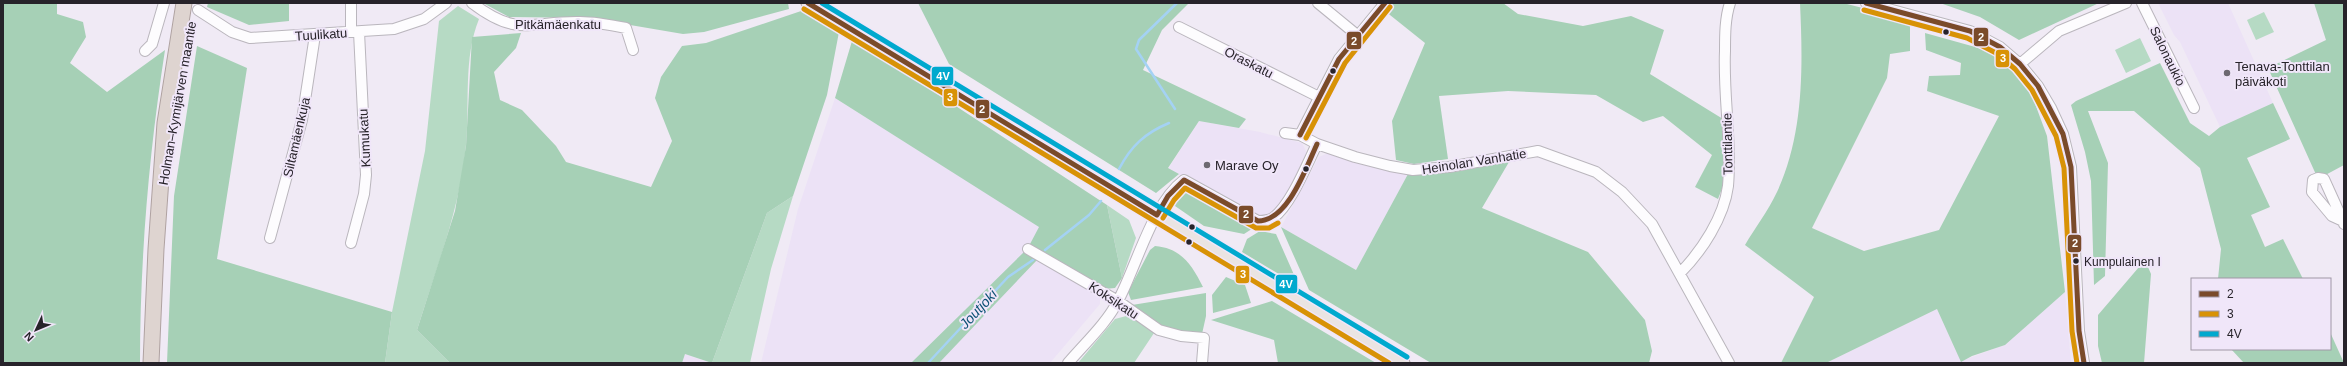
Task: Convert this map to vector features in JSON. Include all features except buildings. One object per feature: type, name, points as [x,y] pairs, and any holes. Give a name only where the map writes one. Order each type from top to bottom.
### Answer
[{"type":"highway","name":"Holman–Kymijärven maantie","points":[[151,363],[165,123],[184,3]]},
{"type":"highway","name":"Holman–Kymijärven maantie","points":[[160,203],[196,6]]},
{"type":"main road","points":[[808,3],[1403,363]]},
{"type":"street","points":[[145,51],[152,44],[164,3]]},
{"type":"street","name":"Kumukatu","points":[[351,3],[355,32],[366,175],[364,194],[351,243]]},
{"type":"street","name":"Tuulikatu","points":[[196,6],[242,37],[315,35],[394,29],[424,19],[446,3]]},
{"type":"street","name":"Pitkämäenkatu","points":[[472,3],[495,19],[510,24],[532,26],[580,22],[626,28],[633,50]]},
{"type":"street","points":[[1318,3],[1357,35]]},
{"type":"street","points":[[1300,135],[1339,59],[1357,35],[1385,3]]},
{"type":"street","name":"Tonttilantie","points":[[1680,273],[1717,220],[1728,186],[1728,138],[1724,70],[1726,28],[1730,3]]},
{"type":"street","points":[[1866,3],[1970,31],[2000,47],[2020,64],[2038,86],[2051,108],[2062,134],[2071,167],[2079,328],[2084,363]]},
{"type":"street","points":[[2020,64],[2059,31],[2126,3]]},
{"type":"street","name":"Salonaukio","points":[[2142,3],[2194,108]]},
{"type":"street","name":"Oraskatu","points":[[1179,27],[1319,97]]},
{"type":"street","name":"Siltamäenkuja","points":[[270,238],[302,120],[315,35]]},
{"type":"street","name":"Heinolan Vanhatie","points":[[1285,133],[1300,135],[1317,144],[1390,166],[1413,170],[1449,167],[1538,151],[1596,172],[1622,192],[1652,224],[1729,363]]},
{"type":"street","points":[[1068,363],[1118,301],[1163,202],[1176,186],[1184,180],[1258,221],[1268,221],[1275,217],[1286,202],[1317,144]]},
{"type":"street","name":"Koksikatu","points":[[1028,249],[1118,301],[1159,330],[1181,336],[1204,338],[1202,363]]},
{"type":"shaded area","name":"Tenava-Tonttilan päiväkoti","points":[[2158,3],[2228,3],[2273,103],[2220,127],[2180,42],[2174,35]]},
{"type":"shaded area","points":[[835,98],[1040,227],[1025,252],[1100,298],[1100,304],[1050,363],[761,363],[798,209]]},
{"type":"shaded area","points":[[1199,121],[1260,132],[1302,143],[1307,153],[1283,201],[1265,218],[1258,218],[1168,169]]},
{"type":"shaded area","points":[[1328,153],[1408,174],[1356,270],[1281,227],[1319,157]]},
{"type":"shaded area","points":[[2065,292],[2071,363],[1826,363],[1937,309],[1961,361],[2005,345]]},
{"type":"shaded area","points":[[685,354],[710,363],[682,363]]},
{"type":"green space","points":[[3,3],[57,3],[57,14],[83,22],[86,37],[70,63],[107,92],[165,50],[154,128],[146,206],[140,324],[140,363],[3,363]]},
{"type":"green space","points":[[208,3],[289,3],[289,21],[249,25],[207,7]]},
{"type":"green space","points":[[483,3],[788,3],[789,9],[704,32],[683,34],[589,18],[509,17]]},
{"type":"green space","points":[[918,3],[1189,3],[1162,30],[1143,70],[1246,119],[1239,128],[1199,121],[1168,168],[1179,174],[1156,193],[949,64]]},
{"type":"green space","points":[[1392,3],[1503,3],[1518,14],[1583,26],[1631,16],[1664,30],[1650,74],[1723,119],[1723,186],[1718,199],[1695,187],[1712,155],[1663,116],[1643,122],[1596,95],[1508,91],[1439,96],[1448,159],[1414,164],[1396,160],[1392,121],[1425,43],[1385,11]]},
{"type":"green space","points":[[1800,3],[1843,3],[1910,20],[1910,51],[1890,54],[1887,78],[1812,228],[1864,251],[1939,230],[1999,116],[1927,91],[1929,76],[1960,75],[1961,63],[1926,50],[1925,33],[1986,50],[2014,70],[2030,90],[2047,136],[2065,292],[2005,345],[1972,356],[1961,362],[1937,309],[1826,363],[1781,363],[1814,297],[1745,245],[1766,213],[1777,192],[1786,170],[1792,147],[1800,100]]},
{"type":"green space","points":[[1940,3],[2099,3],[2019,40],[1980,17]]},
{"type":"green space","points":[[2314,3],[2344,3],[2344,165],[2318,179],[2268,68],[2326,40]]},
{"type":"green space","points":[[458,6],[479,19],[474,34],[469,65],[467,129],[463,169],[453,216],[417,330],[450,363],[385,363],[392,312],[425,151],[439,21]]},
{"type":"green space","points":[[804,10],[839,32],[827,95],[793,196],[767,213],[712,363],[685,354],[682,363],[450,363],[417,330],[455,211],[466,146],[472,37],[521,33],[516,48],[494,72],[500,100],[522,110],[556,146],[566,162],[651,187],[672,141],[655,98],[661,77],[682,46],[706,43]]},
{"type":"green space","points":[[2264,12],[2274,32],[2256,40],[2247,20]]},
{"type":"green space","points":[[2140,38],[2151,61],[2126,73],[2115,50]]},
{"type":"green space","points":[[852,41],[861,44],[1107,205],[1122,278],[1115,288],[1104,289],[1030,244],[1039,227],[835,98]]},
{"type":"green space","points":[[197,46],[247,68],[217,259],[392,312],[385,363],[167,363],[174,196]]},
{"type":"green space","points":[[2160,63],[2190,123],[2209,136],[2220,127],[2273,103],[2290,139],[2247,158],[2270,207],[2251,215],[2265,247],[2283,239],[2302,278],[2218,278],[2221,249],[2200,168],[2134,111],[2088,111],[2108,163],[2105,276],[2094,285],[2091,181],[2085,152],[2071,105],[2076,101]]},
{"type":"green space","points":[[1509,162],[1482,208],[1588,252],[1645,320],[1652,351],[1649,363],[1431,363],[1309,290],[1281,227],[1356,270],[1408,174],[1454,172]]},
{"type":"green space","points":[[1192,188],[1258,225],[1244,234],[1204,226],[1175,206],[1176,196],[1182,189]]},
{"type":"green space","points":[[793,196],[771,269],[750,363],[712,363],[767,213]]},
{"type":"green space","points":[[1107,205],[1129,220],[1136,238],[1122,278]]},
{"type":"green space","points":[[1260,231],[1276,234],[1299,286],[1242,252],[1247,239]]},
{"type":"green space","points":[[1155,246],[1172,250],[1185,259],[1195,272],[1203,287],[1131,300],[1128,292],[1150,250]]},
{"type":"green space","points":[[1024,252],[1037,260],[939,363],[911,363]]},
{"type":"green space","points":[[2145,260],[2151,274],[2144,363],[2102,363],[2098,346],[2098,315]]},
{"type":"green space","points":[[1226,277],[1245,285],[1251,303],[1213,313],[1212,295]]},
{"type":"green space","points":[[1206,293],[1206,316],[1202,334],[1171,330],[1150,319],[1132,305]]},
{"type":"green space","points":[[1272,301],[1376,363],[1278,363],[1274,340],[1211,320]]},
{"type":"green space","points":[[1130,315],[1154,333],[1134,363],[1078,363],[1115,319]]},
{"type":"green space","points":[[2331,334],[2344,363],[2244,363],[2232,350],[2331,350]]},
{"type":"waterway","name":"Joutjoki","points":[[1175,109],[1136,49],[1139,40],[1177,3]]},
{"type":"waterway","name":"Joutjoki","points":[[1119,169],[1128,154],[1140,141],[1153,131],[1169,123]]},
{"type":"waterway","name":"Joutjoki","points":[[1045,250],[1089,215],[1101,201]]},
{"type":"waterway","name":"Joutjoki","points":[[928,363],[1008,277],[1033,260]]},
{"type":"transit line","name":"2","points":[[808,3],[1157,215]]},
{"type":"transit line","name":"4V","points":[[822,3],[1407,357]]},
{"type":"transit line","name":"2","points":[[1300,135],[1339,59],[1385,3]]},
{"type":"transit line","name":"2","points":[[1866,3],[1970,31],[2000,47],[2020,64],[2038,86],[2063,134],[2071,167],[2079,331],[2084,363]]},
{"type":"transit line","name":"3","points":[[1306,138],[1345,63],[1390,7]]},
{"type":"transit line","name":"3","points":[[804,9],[1389,363]]},
{"type":"transit line","name":"3","points":[[1864,10],[1967,38],[1996,53],[2015,69],[2032,90],[2056,136],[2064,168],[2072,331],[2077,363]]},
{"type":"transit line","name":"2","points":[[1157,215],[1168,196],[1184,180],[1258,221],[1269,219],[1287,203],[1295,192],[1317,144]]},
{"type":"transit line","name":"3","points":[[1163,218],[1174,200],[1185,188],[1256,228],[1269,228],[1278,223]]},
{"type":"place","name":"Tenava-Tonttilan päiväkoti","points":[[2227,73]]},
{"type":"place","name":"Marave Oy","points":[[1207,165]]},
{"type":"place","name":"Kumpulainen I","points":[[2076,261]]}]
